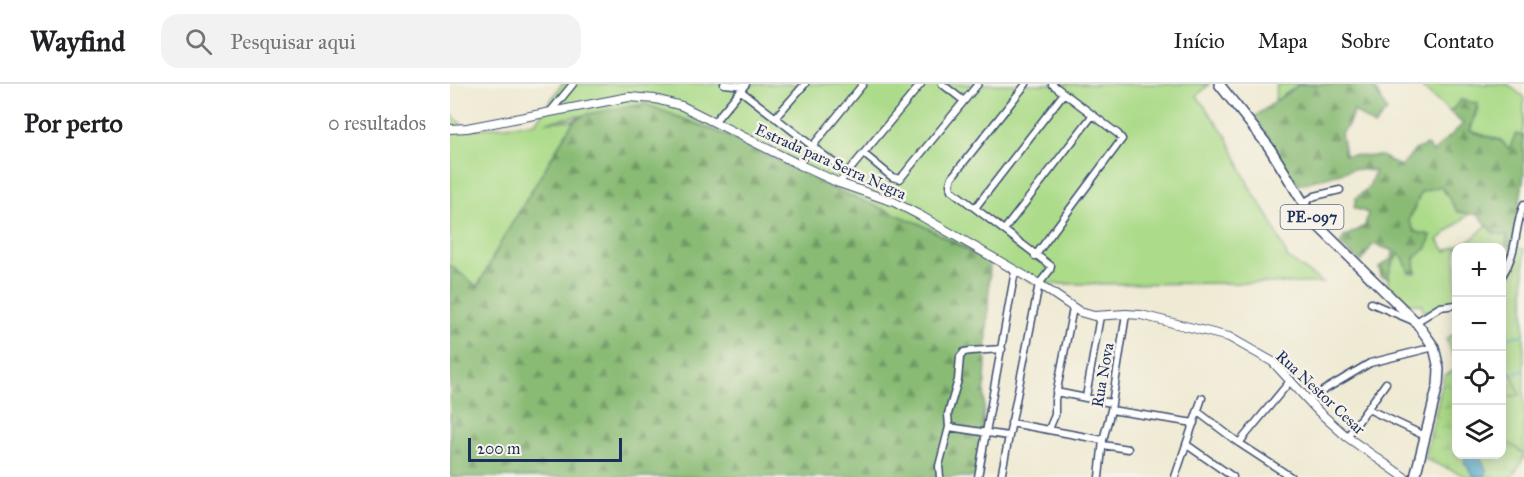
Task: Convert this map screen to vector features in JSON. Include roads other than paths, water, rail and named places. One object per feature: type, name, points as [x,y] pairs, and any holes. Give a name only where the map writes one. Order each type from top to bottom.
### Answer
[{"type":"main road","name":"PE-097","points":[[1219,84],[1269,147],[1321,229],[1416,322],[1434,347],[1438,358],[1439,378],[1415,477]]},
{"type":"street","points":[[550,112],[573,84]]},
{"type":"street","points":[[724,84],[744,87],[776,118],[847,173]]},
{"type":"street","points":[[776,118],[805,84]]},
{"type":"street","points":[[798,164],[863,84]]},
{"type":"street","points":[[839,183],[921,84]]},
{"type":"street","points":[[942,84],[964,101]]},
{"type":"street","points":[[864,154],[892,177],[900,179],[978,84]]},
{"type":"street","points":[[1001,477],[1039,284],[1051,266],[951,189],[951,181],[1026,84]]},
{"type":"street","points":[[1035,255],[1122,139],[1052,84]]},
{"type":"street","points":[[714,122],[744,87]]},
{"type":"street","points":[[975,208],[1064,93]]},
{"type":"street","name":"Estrada para Serra Negra","points":[[450,129],[629,97],[646,98],[682,106],[839,183],[894,202],[1016,271]]},
{"type":"street","points":[[1004,230],[1092,116]]},
{"type":"street","points":[[1303,203],[1315,196],[1340,190]]},
{"type":"street","points":[[1506,268],[1512,257],[1519,216],[1524,204]]},
{"type":"street","points":[[1321,229],[1335,218]]},
{"type":"street","points":[[978,477],[1016,271]]},
{"type":"street","name":"Rua Nestor Cesar","points":[[1016,271],[1086,315],[1126,314],[1149,317],[1229,337],[1273,362],[1347,437],[1404,477]]},
{"type":"street","points":[[1371,303],[1416,322],[1440,307],[1452,306]]},
{"type":"street","points":[[1049,429],[1055,415],[1056,392],[1073,308]]},
{"type":"street","name":"Rua Nova","points":[[1099,477],[1126,314]]},
{"type":"street","points":[[1086,397],[1100,316]]},
{"type":"street","points":[[1309,399],[1370,363],[1434,347]]},
{"type":"street","points":[[940,477],[939,466],[949,427],[948,414],[958,380],[959,361],[962,354],[971,351],[1002,349]]},
{"type":"street","points":[[1239,443],[1291,380]]},
{"type":"street","points":[[1347,437],[1386,384]]},
{"type":"street","points":[[1056,392],[1194,423]]},
{"type":"street","points":[[1175,477],[1202,398]]},
{"type":"street","points":[[1368,409],[1425,436]]},
{"type":"street","points":[[1198,412],[1239,443],[1291,477]]},
{"type":"street","points":[[1011,423],[1049,429],[1128,449]]},
{"type":"street","points":[[949,427],[1008,436]]},
{"type":"street","points":[[1187,445],[1233,477]]},
{"type":"water","points":[[1465,459],[1481,459],[1487,471],[1485,477],[1474,476],[1464,462]]},
{"type":"waterway","points":[[1506,337],[1524,335]]},
{"type":"waterway","points":[[1506,377],[1524,370]]}]
